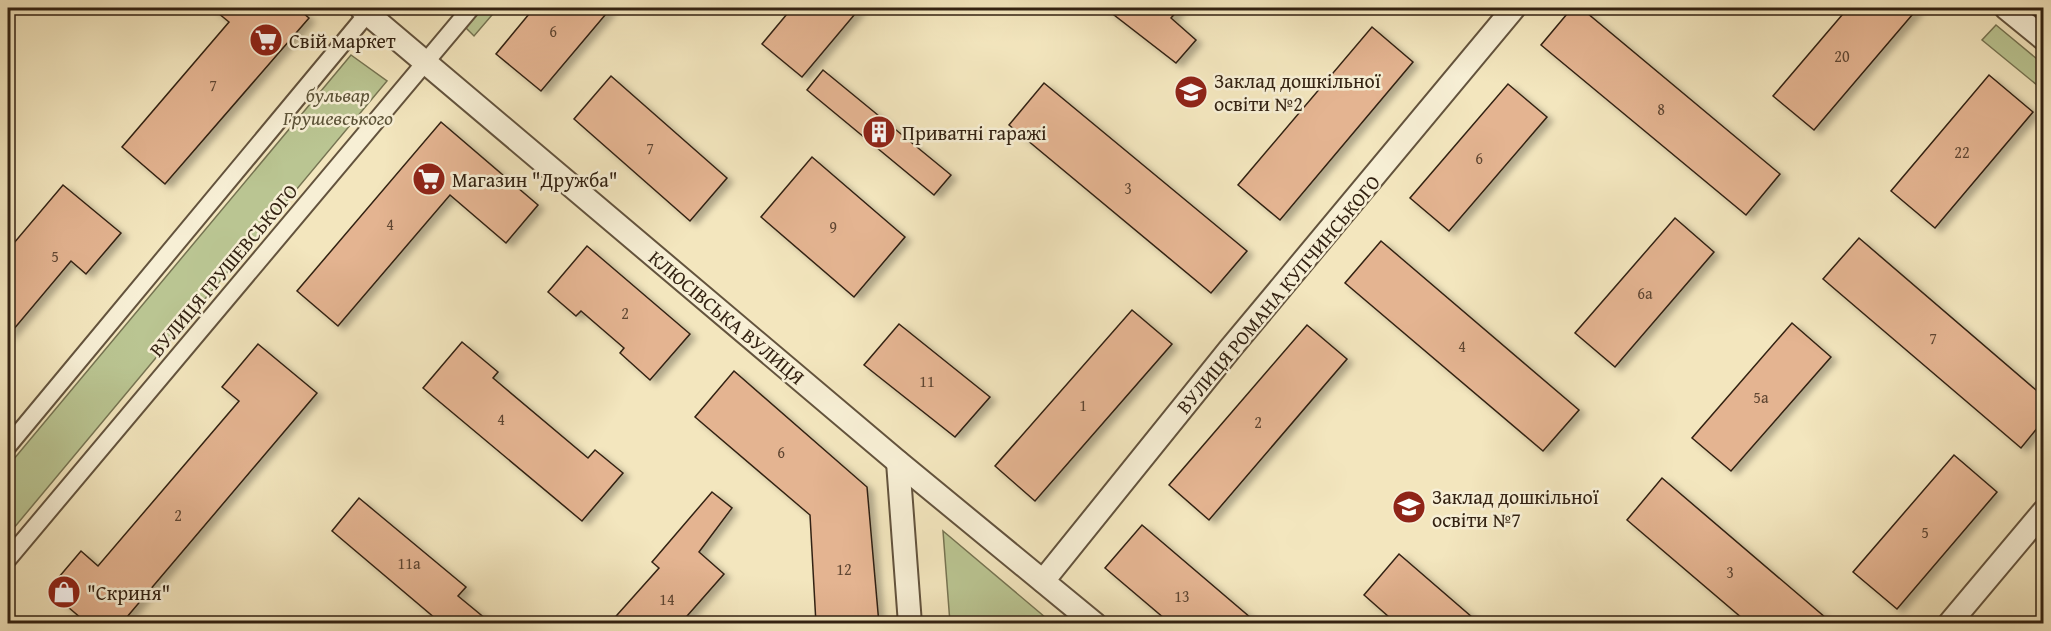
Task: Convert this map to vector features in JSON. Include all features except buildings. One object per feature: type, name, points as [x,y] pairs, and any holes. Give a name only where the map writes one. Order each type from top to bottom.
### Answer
[{"type":"street","name":"ВУЛИЦЯ ГРУШЕВСЬКОГО","points":[[8,559],[471,8]]},
{"type":"street","name":"ВУЛИЦЯ РОМАНА КУПЧИНСЬКОГО","points":[[1043,581],[1230,350],[1514,8]]},
{"type":"street","points":[[2006,8],[2043,39]]},
{"type":"street","name":"КЛЮСІВСЬКА ВУЛИЦЯ","points":[[367,9],[898,462],[1095,624]]},
{"type":"street","points":[[8,446],[367,9]]},
{"type":"street","points":[[898,462],[910,624]]},
{"type":"street","points":[[1949,624],[2043,511]]},
{"type":"green space","points":[[478,8],[498,8],[474,36],[463,25]]},
{"type":"green space","points":[[2022,8],[2043,8],[2043,25]]},
{"type":"green space","points":[[1996,25],[2043,64],[2043,90],[1982,40]]},
{"type":"green space","name":"бульвар Грушевського","points":[[351,55],[387,81],[8,535],[8,466]]},
{"type":"green space","points":[[943,531],[1052,623],[950,623]]},
{"type":"place","name":"Свiй маркет","points":[[266,40]]},
{"type":"place","name":"Заклад дошкільної освіти №2","points":[[1191,92]]},
{"type":"place","name":"Приватні гаражі","points":[[879,132]]},
{"type":"place","name":"Магазин \"Дружба\"","points":[[429,179]]},
{"type":"place","name":"Заклад дошкільної освіти №7","points":[[1409,507]]},
{"type":"place","name":"\"Скриня\"","points":[[64,592]]}]
